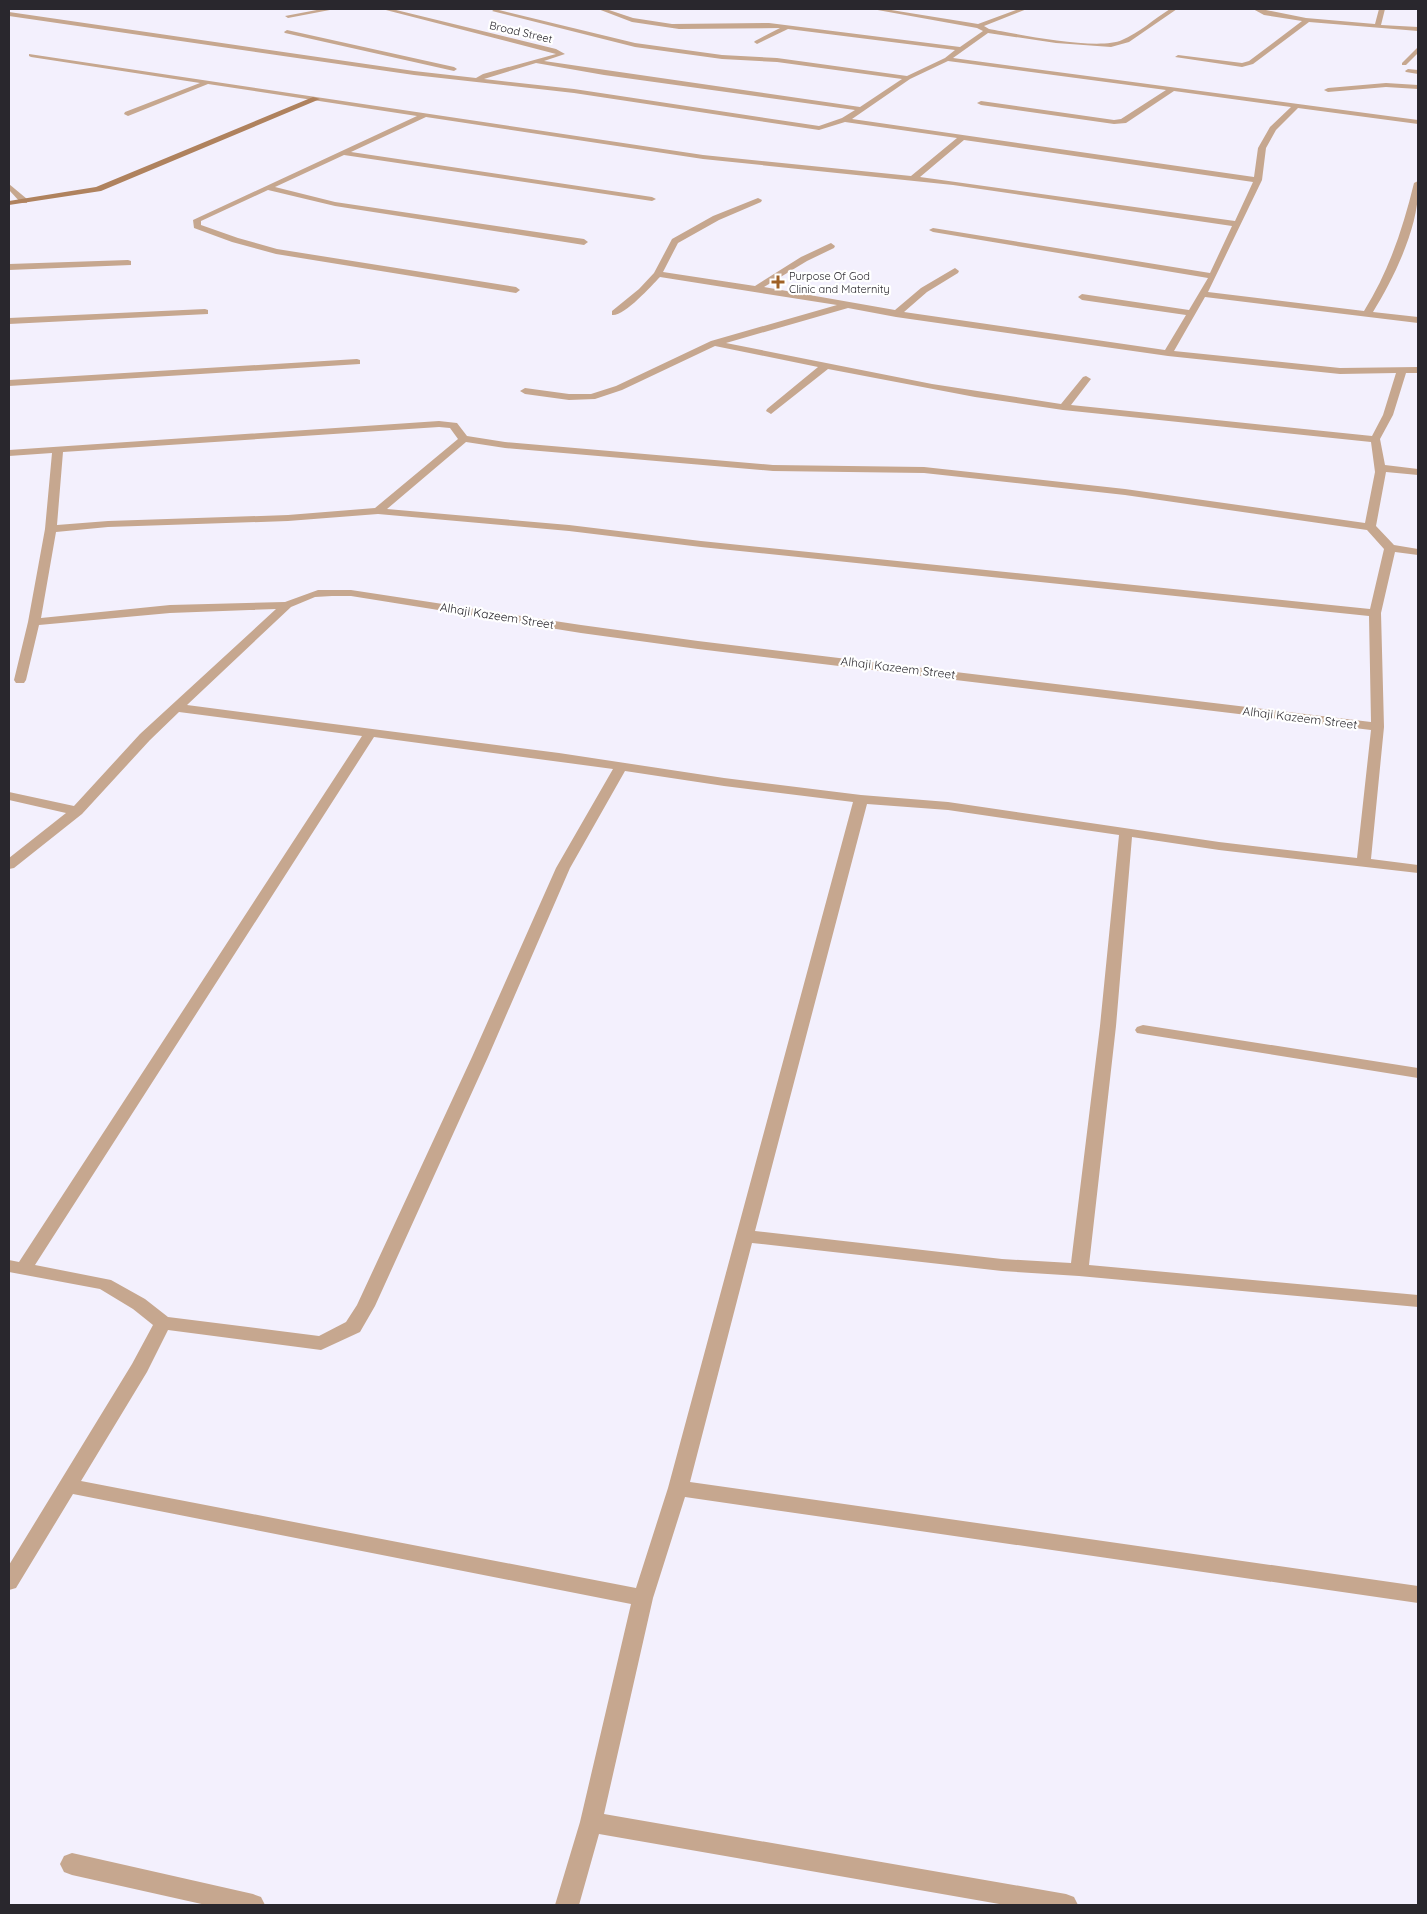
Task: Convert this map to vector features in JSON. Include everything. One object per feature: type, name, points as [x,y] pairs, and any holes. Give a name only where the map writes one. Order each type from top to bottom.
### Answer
[{"type":"street","points":[[288,16],[332,9]]},
{"type":"street","name":"Broad Street","points":[[385,9],[562,54],[485,75],[474,81]]},
{"type":"street","points":[[600,9],[632,20],[713,33]]},
{"type":"street","points":[[875,9],[979,26],[987,32],[1111,45],[1122,43],[1174,9]]},
{"type":"street","points":[[899,13],[910,9]]},
{"type":"street","points":[[1012,9],[1022,10]]},
{"type":"street","points":[[1256,9],[1268,13],[1309,19],[1418,29]]},
{"type":"street","points":[[1378,25],[1382,9]]},
{"type":"street","points":[[979,26],[1022,10]]},
{"type":"street","points":[[495,11],[636,45],[722,57],[777,60],[908,78]]},
{"type":"street","points":[[9,14],[474,81],[574,91],[819,128],[845,120],[908,78],[947,58],[987,32]]},
{"type":"street","points":[[729,18],[756,25]]},
{"type":"street","points":[[1178,57],[1242,65],[1251,63],[1309,19]]},
{"type":"street","points":[[670,26],[787,26],[962,49]]},
{"type":"street","points":[[757,42],[787,26]]},
{"type":"street","points":[[287,32],[384,53],[407,60],[485,75]]},
{"type":"street","points":[[1418,49],[1406,68],[1418,72]]},
{"type":"street","points":[[31,55],[703,158],[861,175],[914,178],[1236,224]]},
{"type":"street","points":[[947,58],[1171,90],[1418,122]]},
{"type":"street","points":[[538,62],[860,109]]},
{"type":"street","points":[[128,114],[207,83]]},
{"type":"street","points":[[1328,90],[1386,85],[1418,87]]},
{"type":"street","points":[[981,104],[1114,122],[1123,121],[1171,90]]},
{"type":"street","points":[[9,203],[98,189],[316,99]]},
{"type":"street","points":[[1168,353],[1213,276],[1258,180],[1262,148],[1273,129],[1296,106]]},
{"type":"street","points":[[425,115],[197,220],[197,226],[235,240],[276,251],[516,290]]},
{"type":"street","points":[[845,120],[1258,180]]},
{"type":"street","points":[[914,178],[964,136]]},
{"type":"street","points":[[344,153],[652,200]]},
{"type":"street","points":[[1367,314],[1383,291],[1392,271],[1418,183]]},
{"type":"street","points":[[9,186],[24,201]]},
{"type":"street","points":[[269,188],[335,204],[584,242]]},
{"type":"street","points":[[615,313],[642,291],[658,274],[675,241],[716,218],[758,200]]},
{"type":"street","points":[[934,230],[1213,276]]},
{"type":"street","points":[[754,290],[804,259],[831,246]]},
{"type":"street","points":[[9,267],[128,263]]},
{"type":"street","points":[[896,314],[924,290],[955,271]]},
{"type":"street","points":[[658,274],[754,290],[791,294],[896,314],[1168,353],[1340,371],[1418,370]]},
{"type":"street","points":[[1201,294],[1418,320]]},
{"type":"street","points":[[1082,297],[1193,313]]},
{"type":"street","points":[[525,390],[569,397],[592,397],[619,388],[714,343],[847,306]]},
{"type":"street","points":[[9,322],[205,312]]},
{"type":"street","points":[[714,343],[992,397],[1064,407],[1374,439]]},
{"type":"street","points":[[9,384],[357,362]]},
{"type":"street","points":[[771,411],[826,366]]},
{"type":"street","points":[[1374,439],[1382,430],[1389,413],[1402,370]]},
{"type":"street","points":[[1064,407],[1086,379]]},
{"type":"street","points":[[9,453],[438,424],[454,425],[464,439],[505,445],[773,468],[924,470],[1125,492],[1370,527],[1390,548],[1418,552]]},
{"type":"street","points":[[378,511],[464,439]]},
{"type":"street","points":[[1370,527],[1381,468],[1380,451],[1374,439]]},
{"type":"street","points":[[20,680],[34,622],[51,529],[58,449]]},
{"type":"street","points":[[1381,468],[1418,472]]},
{"type":"street","points":[[51,529],[108,524],[288,518],[378,511],[570,528],[701,544],[1375,613]]},
{"type":"street","points":[[1364,863],[1378,727],[1375,613],[1390,548]]},
{"type":"street","name":"Alhaji Kazeem Street","points":[[287,605],[307,594],[322,591],[352,593],[698,645],[1378,727]]},
{"type":"street","points":[[34,622],[170,609],[287,605]]},
{"type":"street","points":[[9,865],[77,811],[145,737],[179,708],[287,605]]},
{"type":"street","points":[[179,708],[371,732],[724,782],[861,799],[948,806],[1219,846],[1418,869]]},
{"type":"street","points":[[371,732],[16,1267],[105,1284],[139,1304],[163,1323],[321,1343],[353,1327],[366,1306],[480,1057],[563,868],[621,766]]},
{"type":"street","points":[[9,796],[77,811]]},
{"type":"street","points":[[567,1905],[591,1822],[643,1598],[678,1488],[861,799]]},
{"type":"street","points":[[1080,1270],[1108,1026],[1126,832]]},
{"type":"street","points":[[1142,1030],[1418,1074]]},
{"type":"street","points":[[744,1236],[1002,1265],[1080,1270],[1418,1301]]},
{"type":"street","points":[[9,1582],[140,1367],[163,1323]]},
{"type":"street","points":[[69,1486],[643,1598]]},
{"type":"street","points":[[678,1488],[1418,1595]]},
{"type":"street","points":[[591,1822],[1066,1905]]},
{"type":"street","points":[[72,1864],[253,1905]]},
{"type":"place","name":"Purpose Of God Clinic and Maternity","points":[[778,282]]}]
